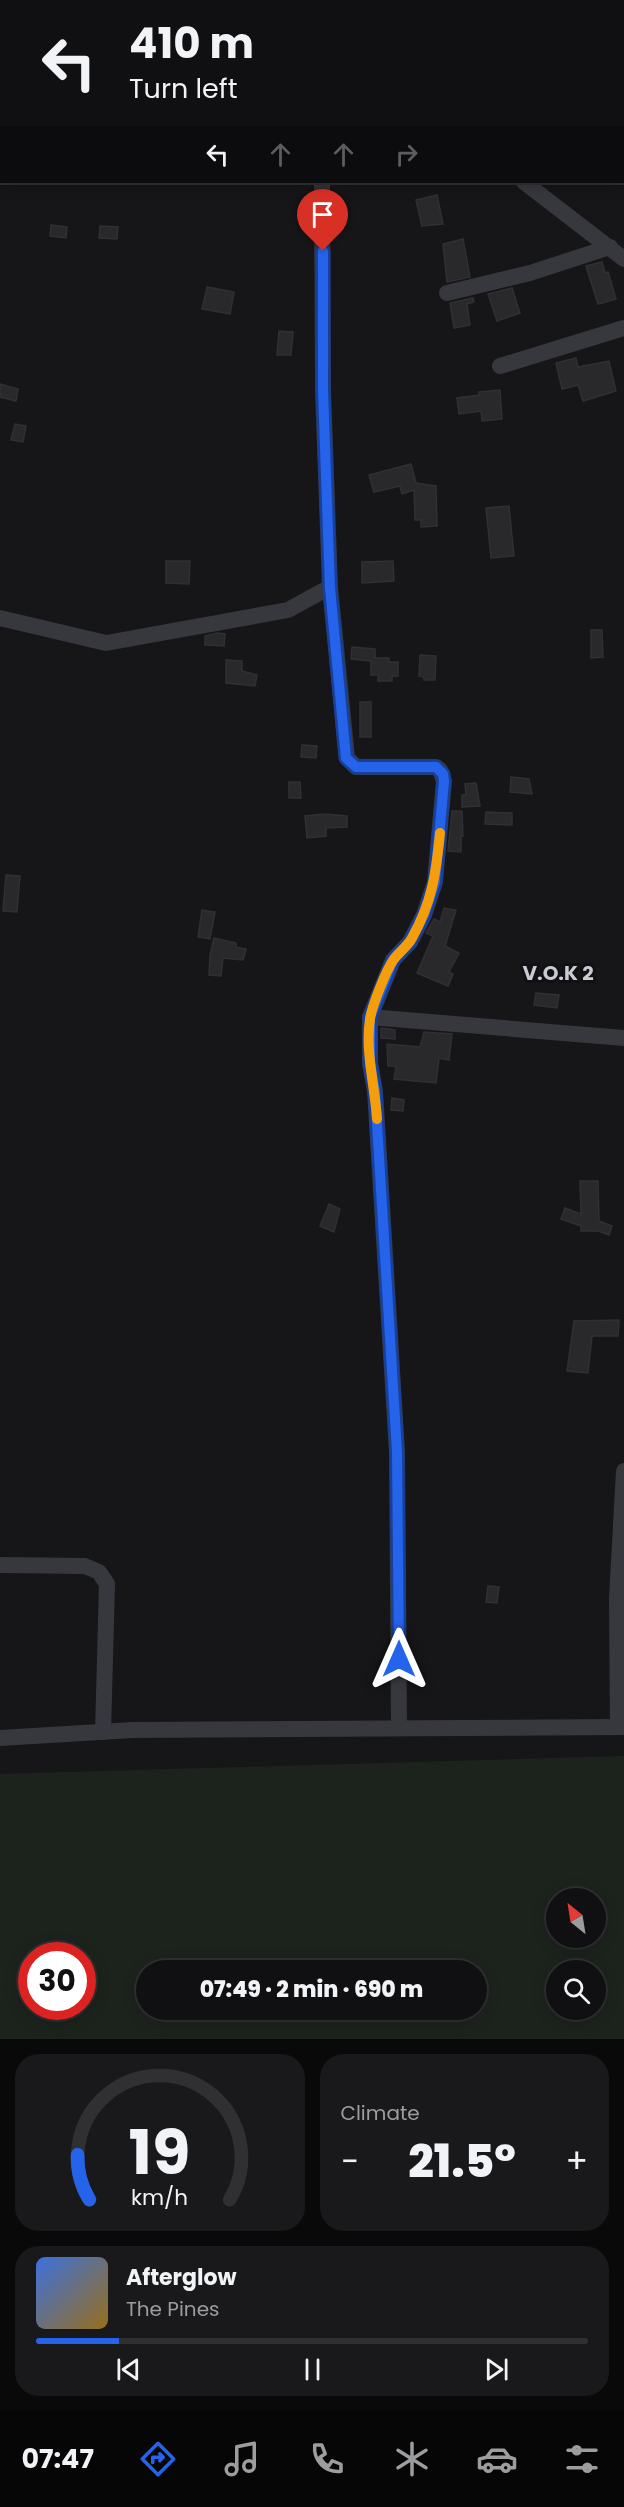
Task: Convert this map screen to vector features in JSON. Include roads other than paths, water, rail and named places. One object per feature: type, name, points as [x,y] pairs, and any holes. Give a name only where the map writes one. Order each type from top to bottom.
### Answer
[{"type":"street","points":[[322,183],[323,390],[330,588],[346,758],[356,767],[436,767],[443,774],[444,781],[435,882],[424,915],[410,942],[393,960],[370,1017],[370,1063],[375,1091],[397,1452],[399,1728]]},
{"type":"street","points":[[525,183],[624,259]]},
{"type":"street","points":[[447,293],[530,273],[610,247]]},
{"type":"street","points":[[500,366],[624,328]]},
{"type":"street","points":[[0,618],[106,643],[288,609],[330,588]]},
{"type":"street","points":[[370,1017],[624,1038]]},
{"type":"street","points":[[0,1738],[103,1732],[621,1727],[617,1598],[624,1471]]},
{"type":"street","points":[[0,1565],[85,1566],[99,1572],[107,1584],[103,1732]]},
{"type":"district","name":"V.O.K 2","points":[[558,973]]}]
